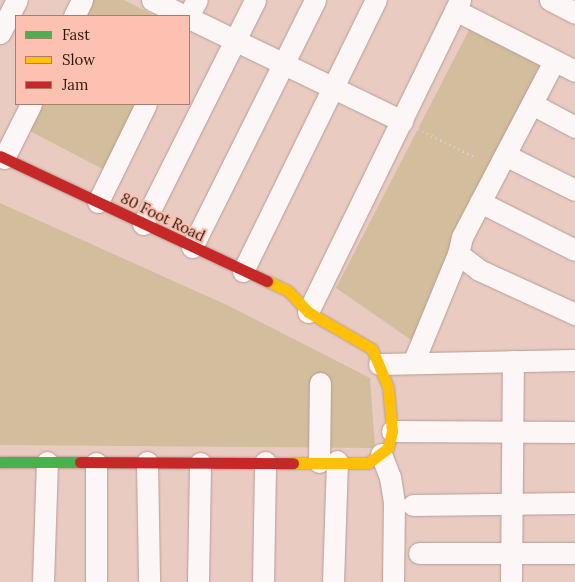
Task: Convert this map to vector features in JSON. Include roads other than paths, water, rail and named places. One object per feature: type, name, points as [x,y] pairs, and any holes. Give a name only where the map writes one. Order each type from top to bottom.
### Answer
[{"type":"street","points":[[0,33],[17,0]]},
{"type":"street","points":[[74,15],[82,0]]},
{"type":"street","points":[[188,15],[197,0]]},
{"type":"street","points":[[143,224],[255,0]]},
{"type":"street","points":[[192,247],[316,0]]},
{"type":"street","points":[[243,271],[330,89],[376,0]]},
{"type":"street","points":[[550,0],[575,13]]},
{"type":"street","points":[[161,2],[184,15]]},
{"type":"street","points":[[298,310],[402,121],[457,5],[554,61],[575,71]]},
{"type":"street","points":[[190,19],[330,89],[402,121]]},
{"type":"street","points":[[413,363],[458,254],[458,246],[554,61]]},
{"type":"street","points":[[532,104],[575,127]]},
{"type":"street","points":[[2,156],[30,105]]},
{"type":"street","points":[[98,202],[146,105]]},
{"type":"street","points":[[505,155],[575,190]]},
{"type":"street","name":"80 Foot Road","points":[[2,156],[40,180],[98,202],[288,291],[298,310],[375,356]]},
{"type":"street","points":[[480,202],[575,250]]},
{"type":"street","points":[[458,254],[478,270],[575,314]]},
{"type":"street","points":[[375,356],[413,363],[575,360]]},
{"type":"street","points":[[0,462],[200,463],[328,461],[368,463],[388,448],[392,431],[388,386],[375,356]]},
{"type":"street","points":[[511,582],[512,360]]},
{"type":"street","points":[[320,383],[328,461],[333,582]]},
{"type":"street","points":[[392,431],[575,432]]},
{"type":"street","points":[[381,454],[390,477],[394,503],[393,582]]},
{"type":"street","points":[[43,582],[47,462]]},
{"type":"street","points":[[147,462],[149,582]]},
{"type":"street","points":[[263,582],[266,462]]},
{"type":"street","points":[[96,463],[96,582]]},
{"type":"street","points":[[198,582],[200,463]]},
{"type":"street","points":[[413,505],[575,503]]},
{"type":"street","points":[[419,553],[575,553]]}]
